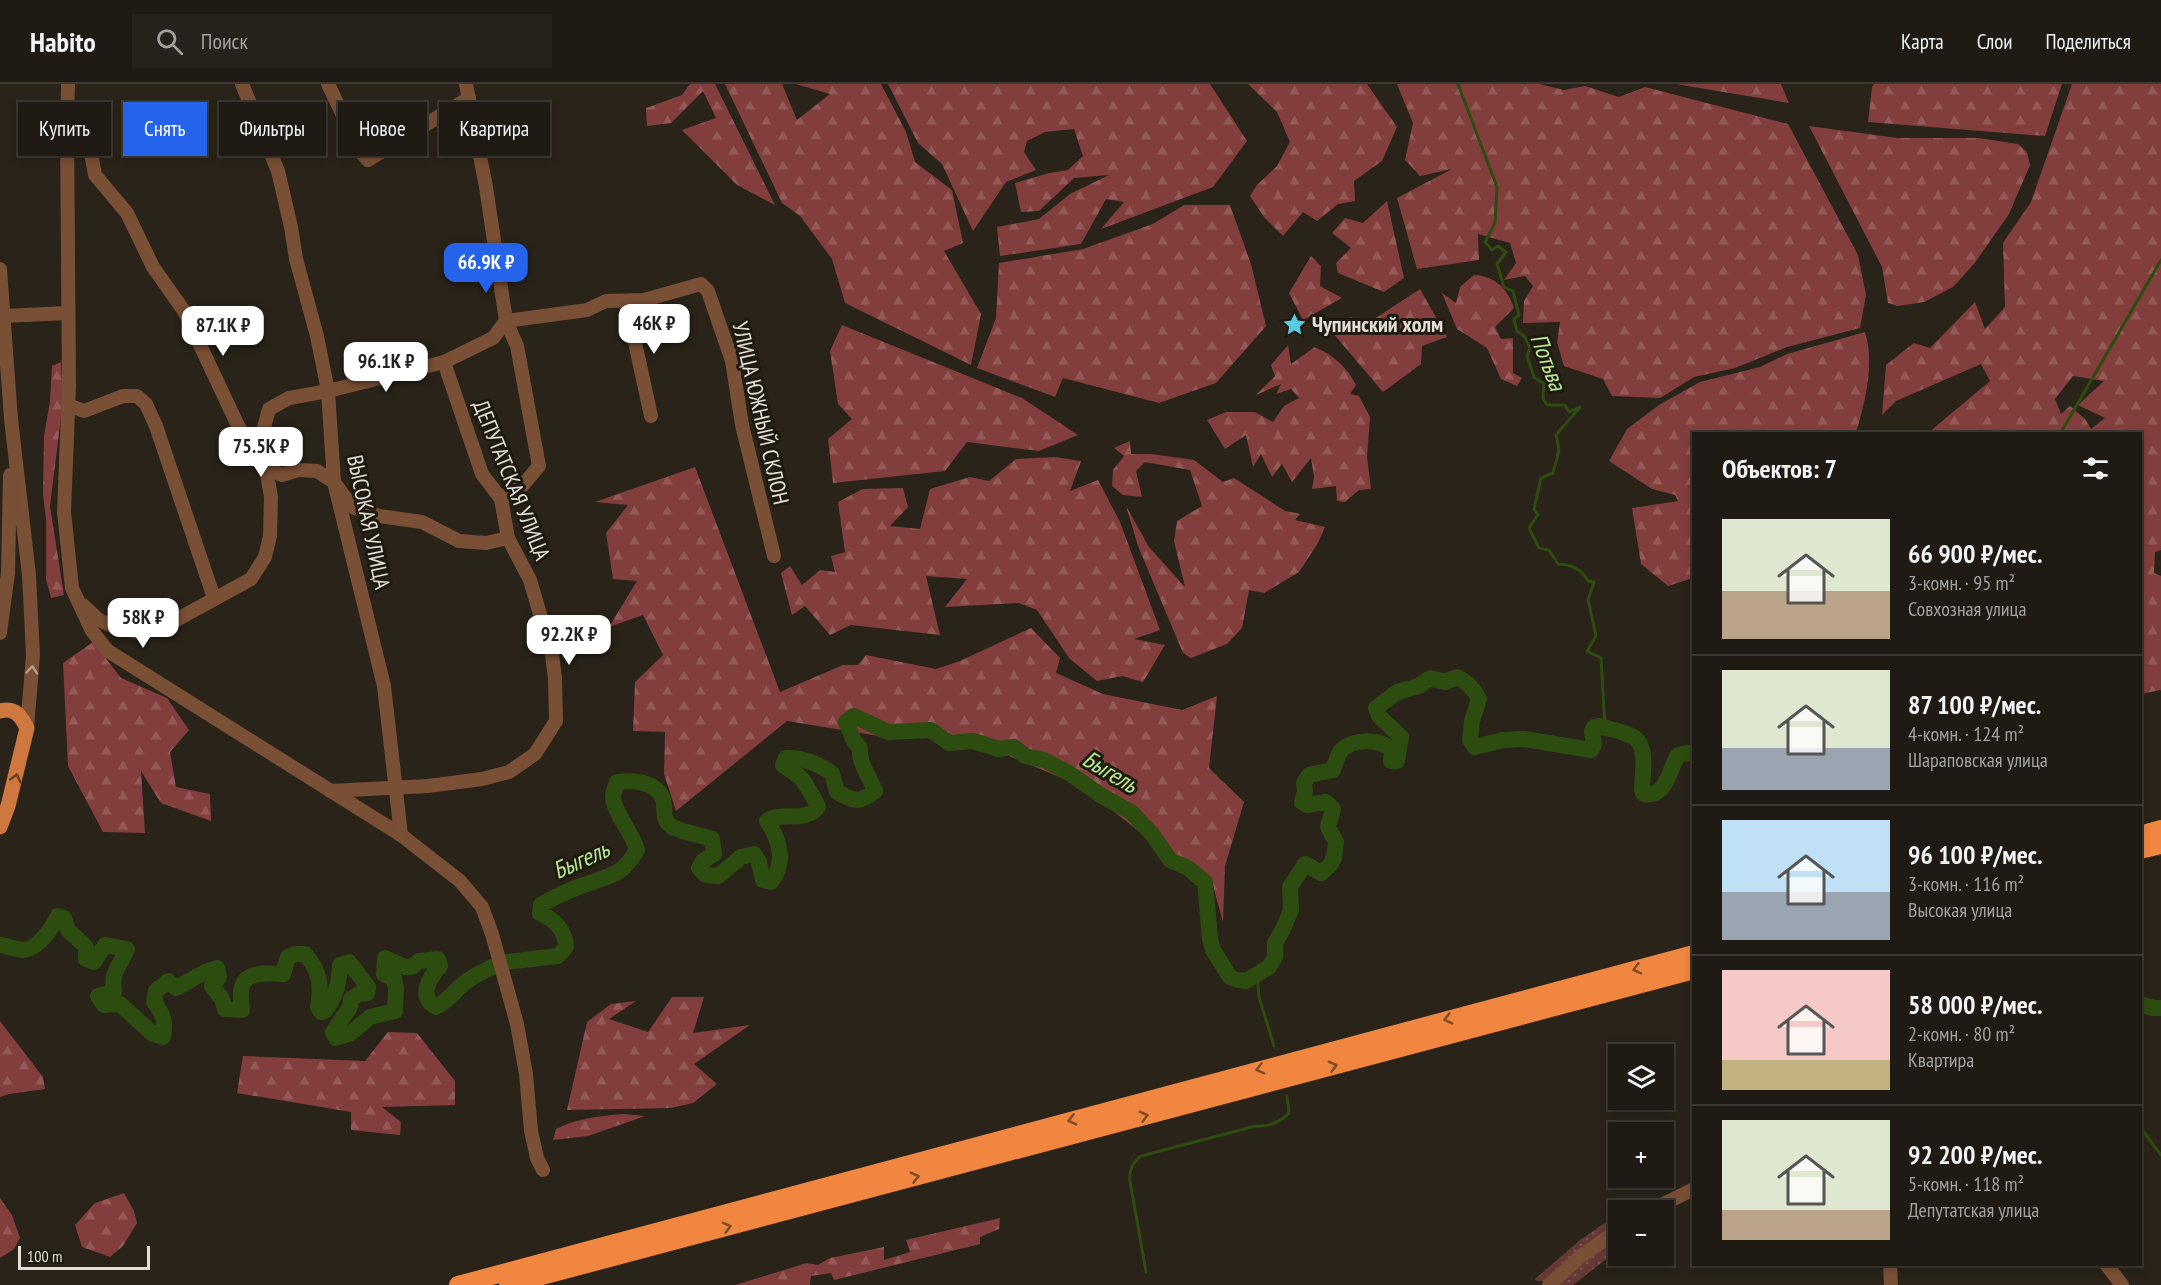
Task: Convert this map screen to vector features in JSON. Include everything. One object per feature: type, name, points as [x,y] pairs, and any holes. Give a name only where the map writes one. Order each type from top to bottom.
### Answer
[{"type":"highway","points":[[2142,834],[2161,829]]},
{"type":"highway","points":[[2142,849],[2161,844]]},
{"type":"highway","points":[[458,1285],[1692,955]]},
{"type":"highway","points":[[508,1285],[1692,971]]},
{"type":"main road","points":[[0,711],[9,709],[17,712],[27,728],[8,806],[0,827]]},
{"type":"street","points":[[68,84],[68,102]]},
{"type":"street","name":"ВЫСОКАЯ УЛИЦА","points":[[242,84],[278,171],[296,259],[317,336],[328,391],[334,482],[384,686],[401,835]]},
{"type":"street","points":[[328,84],[360,151],[368,160],[468,91],[486,188],[506,321],[518,346],[539,466],[523,485],[501,499]]},
{"type":"street","points":[[67,156],[68,405],[64,513],[72,588],[89,612],[114,627],[140,633],[167,625],[251,579],[265,557],[270,536],[271,496],[265,462],[263,431],[269,409],[289,398],[328,391],[444,362],[493,338],[506,321],[587,310],[606,301],[626,300],[651,416]]},
{"type":"street","points":[[91,156],[95,175],[127,213],[153,267],[184,311],[241,432],[273,471],[282,475]]},
{"type":"street","points":[[0,269],[11,419],[29,575],[33,655],[27,728]]},
{"type":"street","name":"УЛИЦА ЮЖНЫЙ СКЛОН","points":[[626,300],[644,300],[700,284],[708,291],[732,361],[742,425],[774,556]]},
{"type":"street","points":[[4,316],[67,313]]},
{"type":"street","name":"ДЕПУТАТСКАЯ УЛИЦА","points":[[330,791],[428,786],[482,779],[509,772],[535,754],[556,721],[552,655],[530,580],[508,538],[501,499],[482,474],[444,362]]},
{"type":"street","points":[[68,405],[84,411],[123,396],[137,396],[146,404],[156,426],[214,598]]},
{"type":"street","points":[[0,633],[8,573],[11,419]]},
{"type":"street","points":[[271,496],[275,484],[282,475],[298,470],[317,471],[334,482],[351,507],[379,516],[422,522],[459,541],[486,543],[508,538]]},
{"type":"street","points":[[78,598],[92,631],[108,651],[401,835],[460,881],[482,907],[492,934],[517,1024],[526,1074],[531,1131],[537,1158],[543,1170]]},
{"type":"street","points":[[1671,1200],[1692,1190]]},
{"type":"street","points":[[1549,1285],[1580,1257],[1608,1237]]},
{"type":"street","points":[[1890,1266],[1891,1285]]},
{"type":"street","points":[[2108,1266],[2122,1285]]},
{"type":"shaded area","points":[[1608,1221],[1608,1230],[1544,1281],[1535,1279],[1580,1240]]},
{"type":"shaded area","points":[[1608,1243],[1608,1258],[1573,1285],[1556,1285]]},
{"type":"green space","points":[[690,84],[715,84],[775,205],[737,185],[682,130],[716,118],[703,91],[671,123],[647,126],[646,108],[682,95]]},
{"type":"green space","points":[[725,84],[782,84],[797,120],[830,94],[796,84],[881,84],[906,132],[915,162],[952,190],[963,243],[944,251],[981,314],[971,365],[845,303],[832,259],[800,216],[782,203]]},
{"type":"green space","points":[[888,84],[1210,84],[1247,141],[1213,187],[1101,229],[1124,202],[1106,199],[1081,244],[1000,256],[997,227],[1039,219],[1070,194],[1109,175],[1074,178],[1039,211],[1021,212],[1015,183],[1068,170],[1083,156],[1074,129],[1045,132],[1027,141],[1024,152],[1036,170],[1006,182],[973,231],[942,164],[918,143]]},
{"type":"green space","points":[[1248,84],[1367,84],[1397,127],[1382,161],[1354,181],[1355,201],[1338,204],[1317,221],[1303,212],[1283,236],[1264,217],[1250,196],[1257,185],[1277,166],[1290,142],[1277,112]]},
{"type":"green space","points":[[1397,84],[1539,84],[1564,90],[1585,86],[1619,97],[1645,87],[1788,124],[1858,255],[1866,295],[1860,328],[1787,347],[1735,368],[1694,377],[1660,398],[1612,396],[1603,379],[1564,366],[1557,342],[1560,322],[1523,323],[1524,301],[1533,286],[1525,276],[1504,280],[1516,263],[1510,243],[1478,234],[1479,260],[1417,269],[1397,198],[1452,169],[1420,176],[1405,160],[1413,123]]},
{"type":"green space","points":[[1676,84],[1781,84],[1789,103]]},
{"type":"green space","points":[[1874,84],[2062,84],[2045,136],[1868,122]]},
{"type":"green space","points":[[2072,84],[2161,84],[2161,550],[2155,552],[2154,573],[2161,576],[2161,690],[2142,694],[2142,432],[1929,432],[1990,381],[1981,364],[1896,401],[1882,415],[1886,365],[1914,343],[1930,348],[1975,302],[1985,329],[2005,307],[2003,243],[2031,202]],"holes":[[[2073,376],[2104,381],[2078,405],[2105,418],[2091,429],[2085,419],[2070,406],[2061,414],[2055,399]]]},
{"type":"green space","points":[[1809,126],[1897,138],[1978,138],[2018,144],[2027,152],[2030,165],[2009,214],[1974,264],[1953,287],[1924,302],[1898,306],[1888,303],[1882,267]]},
{"type":"green space","points":[[1387,201],[1404,278],[1384,292],[1338,273],[1336,263],[1351,248],[1332,233],[1345,218],[1363,223]]},
{"type":"green space","points":[[1184,205],[1230,205],[1251,264],[1266,326],[1216,383],[1159,403],[1063,378],[1055,397],[977,368],[996,318],[999,263],[1083,249],[1153,224]]},
{"type":"green space","points":[[1311,256],[1321,266],[1320,286],[1342,298],[1303,320],[1289,293]]},
{"type":"green space","points":[[1474,275],[1488,278],[1500,285],[1514,308],[1495,327],[1501,339],[1513,338],[1513,373],[1522,378],[1517,386],[1501,379],[1487,348],[1457,329],[1442,293],[1456,303],[1460,287]]},
{"type":"green space","points":[[1420,289],[1447,337],[1422,346],[1421,364],[1383,392],[1332,332],[1351,317],[1362,327]]},
{"type":"green space","points":[[842,325],[1022,398],[1078,435],[1039,451],[967,442],[945,471],[833,483],[828,439],[852,419],[838,404],[830,351]]},
{"type":"green space","points":[[1865,332],[1869,370],[1856,432],[1692,432],[1692,578],[1668,586],[1641,564],[1632,508],[1678,501],[1675,495],[1652,489],[1609,461],[1627,429],[1659,405],[1700,382],[1760,367],[1787,354]]},
{"type":"green space","points":[[1288,345],[1291,364],[1315,347],[1339,362],[1356,385],[1350,394],[1359,396],[1370,417],[1367,457],[1371,489],[1359,490],[1345,502],[1337,501],[1336,486],[1312,489],[1314,477],[1311,458],[1292,482],[1282,464],[1272,477],[1261,454],[1253,467],[1246,435],[1225,449],[1207,420],[1226,412],[1255,412],[1273,422],[1284,406],[1299,398],[1291,389],[1276,394],[1281,384],[1256,395],[1275,376],[1271,365]]},
{"type":"green space","points":[[61,362],[63,401],[50,506],[64,595],[51,598],[46,579],[46,519],[43,494],[44,436],[50,401],[52,366]]},
{"type":"green space","points":[[1130,441],[1131,454],[1152,454],[1194,460],[1223,482],[1234,478],[1285,511],[1300,514],[1295,520],[1325,527],[1318,543],[1299,572],[1264,593],[1249,590],[1242,628],[1227,644],[1191,658],[1183,653],[1138,546],[1126,506],[1149,547],[1185,587],[1174,541],[1177,521],[1202,506],[1190,470],[1145,462],[1136,471],[1142,497],[1123,495],[1112,486],[1113,470],[1124,456],[1114,448]]},
{"type":"green space","points":[[1055,457],[1081,461],[1070,491],[1098,480],[1120,522],[1160,630],[1134,639],[1165,645],[1143,682],[1122,676],[1097,681],[1069,658],[1037,610],[1019,603],[945,607],[967,579],[926,576],[940,635],[851,625],[830,635],[805,606],[792,615],[781,573],[790,566],[802,585],[820,570],[835,572],[831,556],[845,552],[838,502],[863,489],[903,488],[908,507],[890,526],[920,529],[930,489],[970,477],[989,481],[1016,459]]},
{"type":"green space","points":[[695,467],[780,692],[843,665],[858,665],[866,655],[936,669],[960,661],[1031,628],[1060,658],[1056,673],[1103,694],[1182,710],[1217,696],[1209,768],[1244,802],[1225,866],[1223,922],[1212,882],[1177,861],[1081,786],[987,747],[922,733],[885,737],[787,721],[676,811],[664,774],[665,732],[633,731],[635,682],[663,655],[643,615],[609,627],[637,581],[613,579],[606,533],[628,505],[595,502]]},
{"type":"green space","points":[[93,642],[121,678],[167,698],[189,730],[170,752],[176,787],[210,794],[211,821],[161,803],[141,771],[145,833],[103,832],[68,766],[63,663]]},
{"type":"green space","points":[[672,997],[704,997],[693,1033],[750,1025],[694,1064],[717,1084],[693,1103],[671,1108],[567,1110],[587,1022],[611,1004],[636,1001],[609,1019],[648,1032]]},
{"type":"green space","points":[[0,1021],[43,1077],[45,1089],[0,1097]]},
{"type":"green space","points":[[388,1032],[417,1033],[455,1081],[455,1105],[382,1107],[401,1122],[400,1135],[351,1130],[351,1112],[237,1093],[243,1056],[365,1061]]},
{"type":"green space","points":[[623,1114],[645,1116],[588,1136],[553,1140],[556,1129],[572,1122]]},
{"type":"green space","points":[[124,1193],[134,1211],[137,1223],[123,1246],[110,1257],[82,1247],[75,1225],[95,1203]]},
{"type":"green space","points":[[0,1198],[12,1215],[20,1238],[14,1249],[0,1258]]},
{"type":"green space","points":[[1000,1218],[999,1229],[980,1237],[980,1244],[834,1280],[831,1273],[811,1276],[810,1285],[735,1285],[807,1263],[818,1265],[830,1258],[884,1247],[884,1260],[910,1252],[906,1240]]},
{"type":"waterway","name":"Потьва","points":[[1458,84],[1497,187],[1495,223],[1485,242],[1492,250],[1498,246],[1506,252],[1497,264],[1504,287],[1513,291],[1519,315],[1514,319],[1517,331],[1525,337],[1530,348],[1527,356],[1534,377],[1544,384],[1543,398],[1547,405],[1565,405],[1569,412],[1580,407],[1556,435],[1559,450],[1553,473],[1541,478],[1534,509],[1538,515],[1529,528],[1539,548],[1549,550],[1558,564],[1576,568],[1588,581],[1594,582],[1588,600],[1596,636],[1587,651],[1601,658],[1605,728]]},
{"type":"waterway","points":[[2061,432],[2161,260]]},
{"type":"waterway","name":"Быгель","points":[[506,962],[558,956],[566,947],[564,936],[554,922],[540,913],[541,905],[568,891],[615,874],[626,865],[637,850],[614,802],[613,794],[617,782],[630,781],[650,785],[660,793],[665,817],[671,826],[712,839],[714,854],[703,861],[699,868],[706,875],[718,876],[741,857],[754,854],[759,862],[763,880],[771,882],[779,867],[780,852],[767,821],[773,818],[806,815],[818,807],[802,779],[783,765],[786,758],[810,762],[832,773],[837,792],[856,800],[865,798],[875,791],[863,765],[860,748],[854,741],[846,722],[854,716],[888,732],[931,730],[949,743],[973,741],[999,749],[1014,747],[1025,756],[1044,760],[1069,773],[1102,796],[1131,812],[1152,834],[1170,860],[1188,868],[1205,882],[1213,950],[1230,977],[1246,981],[1269,967],[1275,957],[1275,943],[1291,910],[1290,887],[1305,864],[1321,873],[1334,858],[1336,842],[1328,827],[1333,809],[1326,802],[1307,805],[1302,802],[1305,791],[1304,783],[1309,775],[1333,770],[1340,752],[1345,747],[1358,742],[1381,743],[1392,750],[1391,761],[1397,761],[1401,737],[1379,716],[1376,708],[1397,692],[1419,686],[1430,678],[1445,682],[1457,677],[1464,681],[1479,699],[1472,721],[1470,740],[1475,747],[1503,740],[1524,739],[1591,750],[1594,745],[1592,731],[1594,727],[1599,726],[1628,734],[1637,740],[1643,753],[1642,791],[1644,794],[1652,794],[1663,787],[1678,755],[1692,754]]},
{"type":"waterway","name":"Быгель","points":[[0,945],[21,950],[35,946],[58,916],[64,918],[68,930],[86,947],[86,959],[94,962],[105,945],[127,949],[115,973],[114,992],[98,996],[104,1005],[120,1004],[153,1034],[163,1037],[163,1018],[154,1002],[156,991],[168,981],[176,988],[217,968],[219,977],[212,986],[222,999],[225,1009],[242,1010],[242,988],[249,977],[283,974],[288,957],[305,954],[314,966],[319,979],[318,1007],[321,1012],[325,1011],[334,995],[340,965],[349,962],[368,987],[367,993],[359,994],[351,999],[350,1007],[333,1032],[336,1038],[351,1033],[370,1017],[395,1011],[396,989],[394,979],[384,974],[385,958],[405,967],[412,967],[419,961],[438,959],[440,966],[429,981],[426,993],[430,1003],[436,1007],[462,985],[492,967]]},
{"type":"waterway","points":[[1257,976],[1259,997],[1274,1046]]},
{"type":"waterway","name":"Быгель","points":[[2142,1005],[2161,1008]]},
{"type":"waterway","points":[[1146,1272],[1130,1181],[1135,1161],[1141,1156],[1274,1123],[1289,1113],[1287,1096]]},
{"type":"waterway","points":[[2142,1130],[2161,1155]]},
{"type":"place","name":"Чупинский холм","points":[[1294,324]]}]
